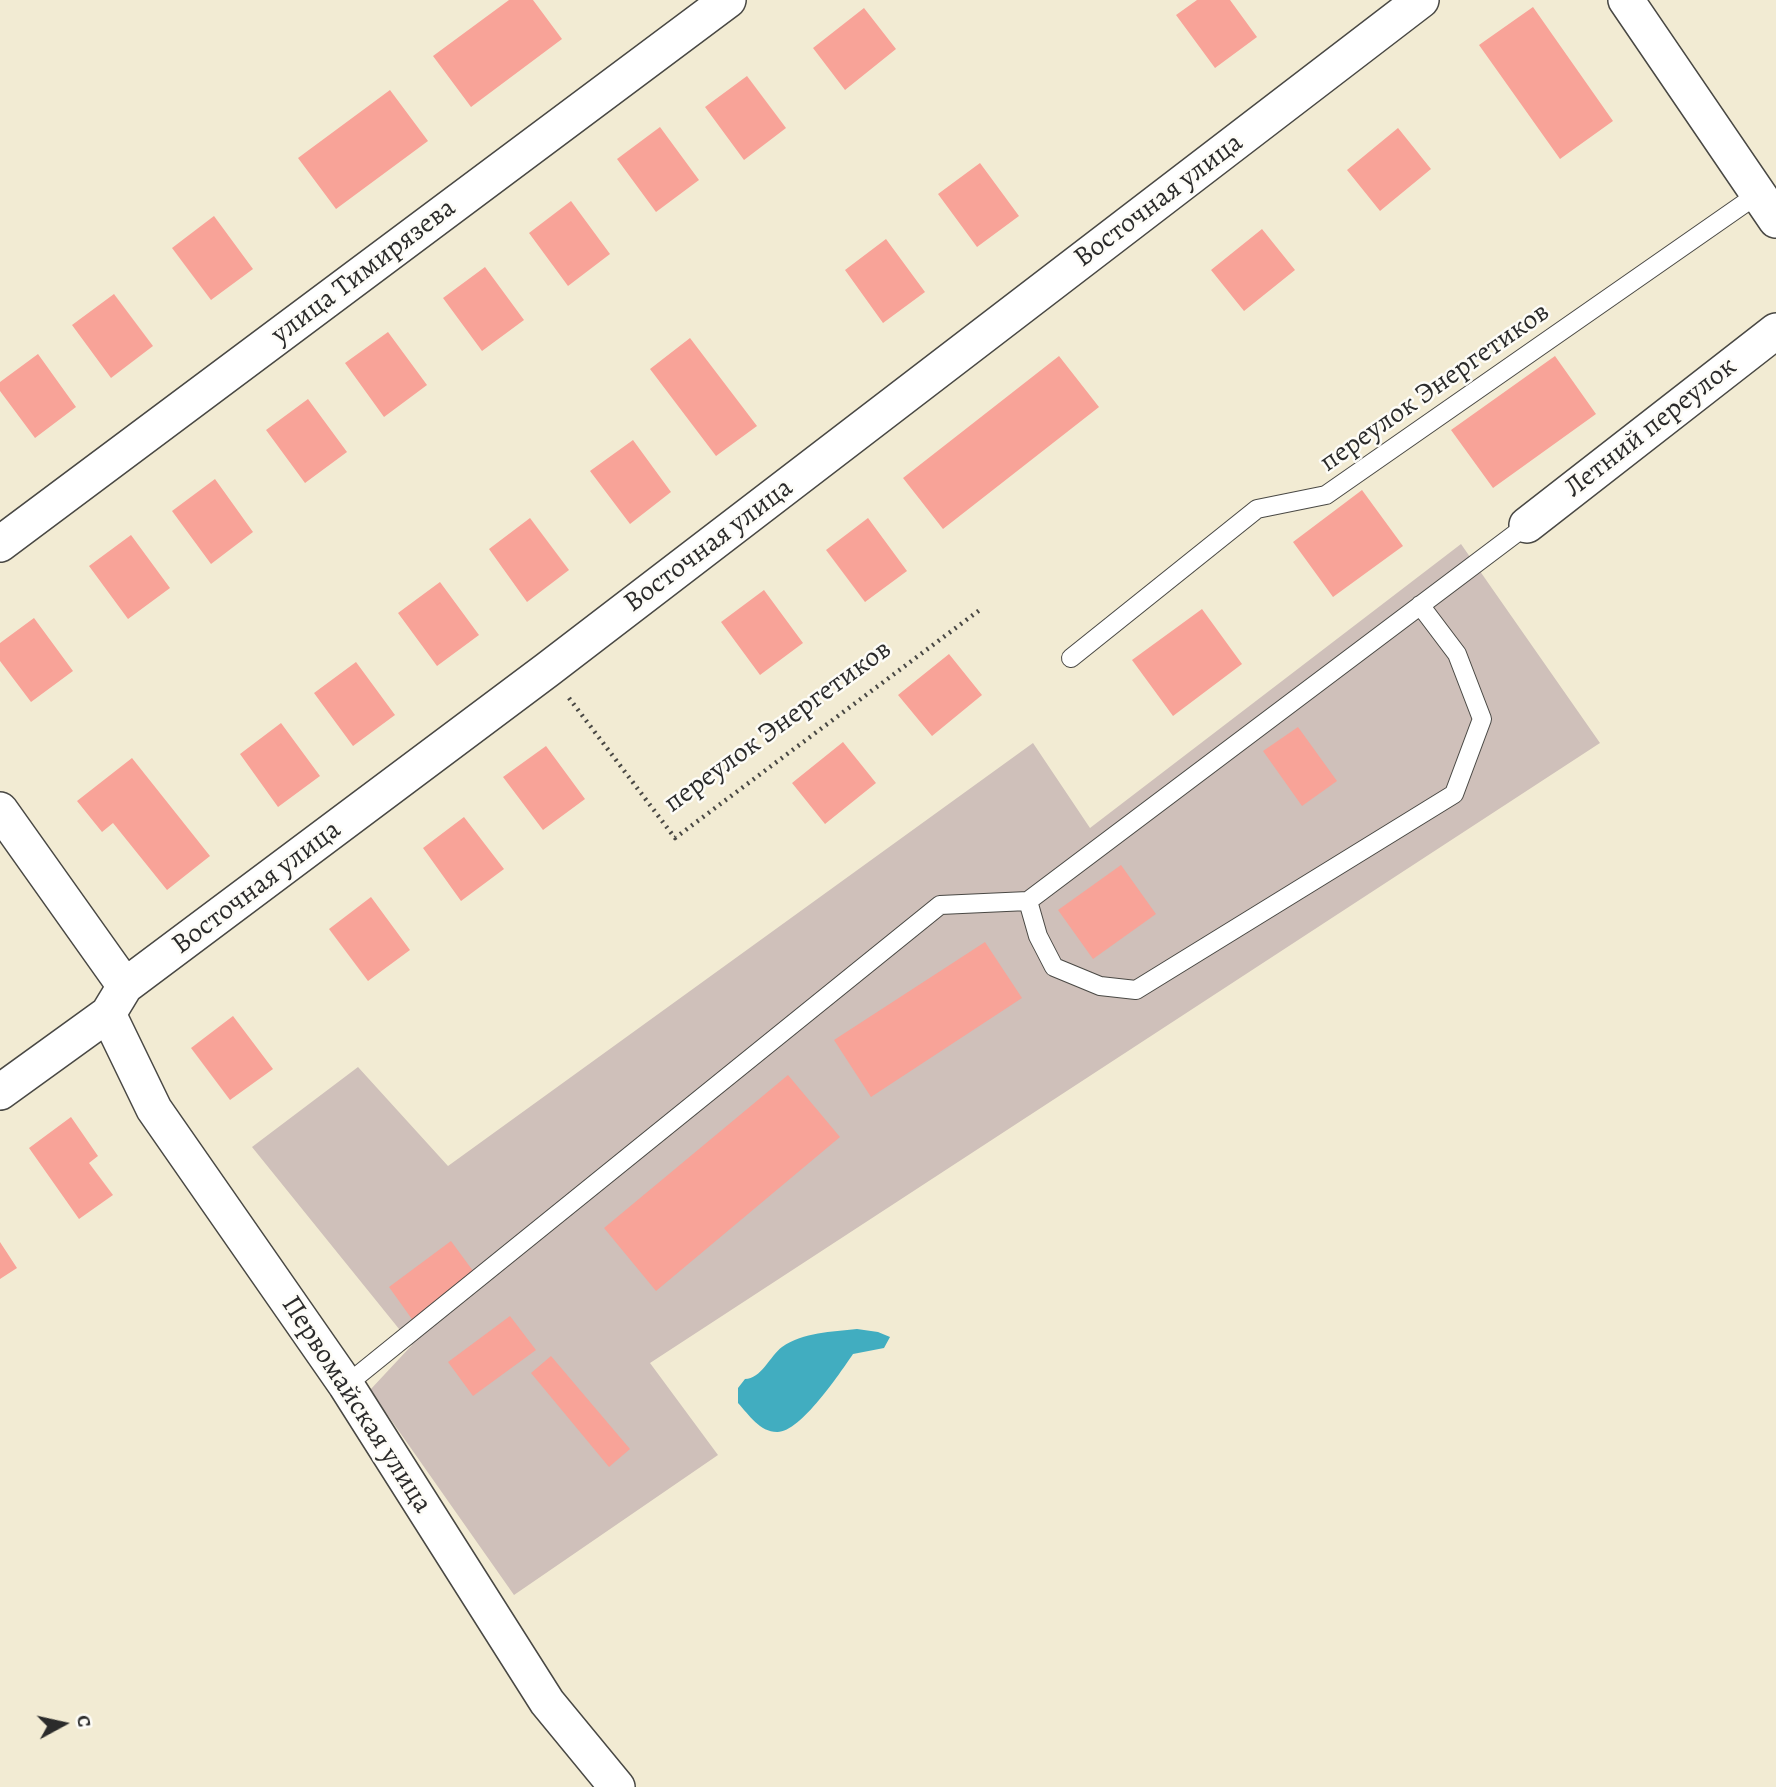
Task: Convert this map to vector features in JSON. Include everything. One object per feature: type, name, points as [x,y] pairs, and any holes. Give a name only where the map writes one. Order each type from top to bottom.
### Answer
[{"type":"street","name":"улица Тимирязева","points":[[0,544],[728,0]]},
{"type":"street","name":"Восточная улица","points":[[0,1092],[116,1000],[1421,0]]},
{"type":"street","points":[[1626,0],[1767,207]]},
{"type":"street","name":"Летний переулок","points":[[1527,525],[1776,331]]},
{"type":"street","name":"Первомайская улица","points":[[0,810],[116,1000],[154,1109],[346,1385],[547,1702],[617,1787]]},
{"type":"lane","name":"переулок Энергетиков","points":[[1071,658],[1257,509],[1326,495],[1767,207]]},
{"type":"lane","points":[[346,1385],[940,905],[1028,901],[1527,525]]},
{"type":"lane","points":[[1028,901],[1038,936],[1054,967],[1100,986],[1136,990],[1454,794],[1482,719],[1457,654],[1420,605]]},
{"type":"path","name":"переулок Энергетиков","points":[[547,670],[675,838],[981,609]]},
{"type":"shaded area","points":[[1461,544],[1600,743],[650,1363],[718,1455],[514,1595],[370,1390],[412,1345],[252,1147],[358,1067],[448,1166],[1033,743],[1090,828]]},
{"type":"water","points":[[857,1329],[890,1337],[884,1348],[853,1354],[808,1413],[786,1430],[777,1432],[765,1429],[738,1403],[738,1388],[745,1379],[761,1371],[782,1347],[790,1342],[828,1332]]},
{"type":"building","points":[[509,0],[533,0],[562,39],[471,107],[433,56]]},
{"type":"building","points":[[1197,0],[1230,0],[1257,37],[1215,68],[1176,15]]},
{"type":"building","points":[[1533,7],[1613,121],[1560,159],[1479,45]]},
{"type":"building","points":[[864,8],[896,49],[845,90],[813,48]]},
{"type":"building","points":[[747,76],[786,128],[744,160],[705,107]]},
{"type":"building","points":[[390,90],[428,141],[336,209],[298,158]]},
{"type":"building","points":[[660,127],[699,180],[656,212],[617,159]]},
{"type":"building","points":[[1398,128],[1431,169],[1380,211],[1347,170]]},
{"type":"building","points":[[980,163],[1019,216],[977,247],[938,194]]},
{"type":"building","points":[[571,201],[610,254],[568,286],[529,233]]},
{"type":"building","points":[[214,216],[253,269],[211,300],[172,248]]},
{"type":"building","points":[[1262,229],[1295,270],[1244,311],[1211,270]]},
{"type":"building","points":[[886,239],[925,292],[883,323],[845,270]]},
{"type":"building","points":[[485,267],[524,320],[482,351],[443,298]]},
{"type":"building","points":[[114,294],[153,346],[111,378],[72,325]]},
{"type":"building","points":[[388,332],[427,385],[384,417],[345,363]]},
{"type":"building","points":[[690,338],[757,426],[716,456],[650,369]]},
{"type":"building","points":[[38,354],[76,407],[35,438],[0,391],[0,382]]},
{"type":"building","points":[[1059,356],[1099,407],[943,529],[903,478]]},
{"type":"building","points":[[1555,356],[1596,414],[1493,488],[1451,430]]},
{"type":"building","points":[[308,399],[347,452],[305,483],[266,430]]},
{"type":"building","points":[[633,440],[671,492],[630,524],[590,471]]},
{"type":"building","points":[[215,479],[253,532],[211,564],[172,511]]},
{"type":"building","points":[[1362,490],[1403,546],[1333,597],[1293,542]]},
{"type":"building","points":[[530,518],[569,570],[527,602],[489,549]]},
{"type":"building","points":[[868,518],[907,571],[865,602],[826,550]]},
{"type":"building","points":[[131,535],[170,588],[128,619],[89,566]]},
{"type":"building","points":[[440,582],[479,635],[437,666],[398,613]]},
{"type":"building","points":[[764,590],[803,643],[760,675],[721,622]]},
{"type":"building","points":[[1202,609],[1242,664],[1173,716],[1132,660]]},
{"type":"building","points":[[34,618],[73,671],[31,702],[0,661],[0,643]]},
{"type":"building","points":[[949,654],[982,695],[932,736],[898,695]]},
{"type":"building","points":[[356,662],[395,715],[353,746],[314,693]]},
{"type":"building","points":[[281,723],[320,776],[278,807],[240,754]]},
{"type":"building","points":[[1298,727],[1337,781],[1302,806],[1263,751]]},
{"type":"building","points":[[843,742],[876,783],[825,824],[792,783]]},
{"type":"building","points":[[546,746],[585,799],[543,830],[503,777]]},
{"type":"building","points":[[132,758],[210,856],[167,890],[113,823],[102,832],[77,801]]},
{"type":"building","points":[[464,817],[504,869],[461,901],[423,848]]},
{"type":"building","points":[[1121,865],[1156,914],[1093,959],[1058,910]]},
{"type":"building","points":[[371,897],[410,950],[368,981],[329,929]]},
{"type":"building","points":[[985,942],[1022,998],[871,1097],[834,1040]]},
{"type":"building","points":[[233,1016],[273,1069],[230,1100],[191,1048]]},
{"type":"building","points":[[788,1075],[840,1137],[656,1291],[604,1228]]},
{"type":"building","points":[[71,1117],[98,1156],[89,1163],[113,1195],[79,1219],[29,1148]]},
{"type":"building","points":[[451,1241],[476,1275],[414,1322],[389,1287]]},
{"type":"building","points":[[0,1242],[17,1268],[0,1279]]},
{"type":"building","points":[[510,1316],[536,1350],[473,1396],[448,1362]]},
{"type":"building","points":[[551,1356],[630,1449],[609,1467],[531,1373]]}]
